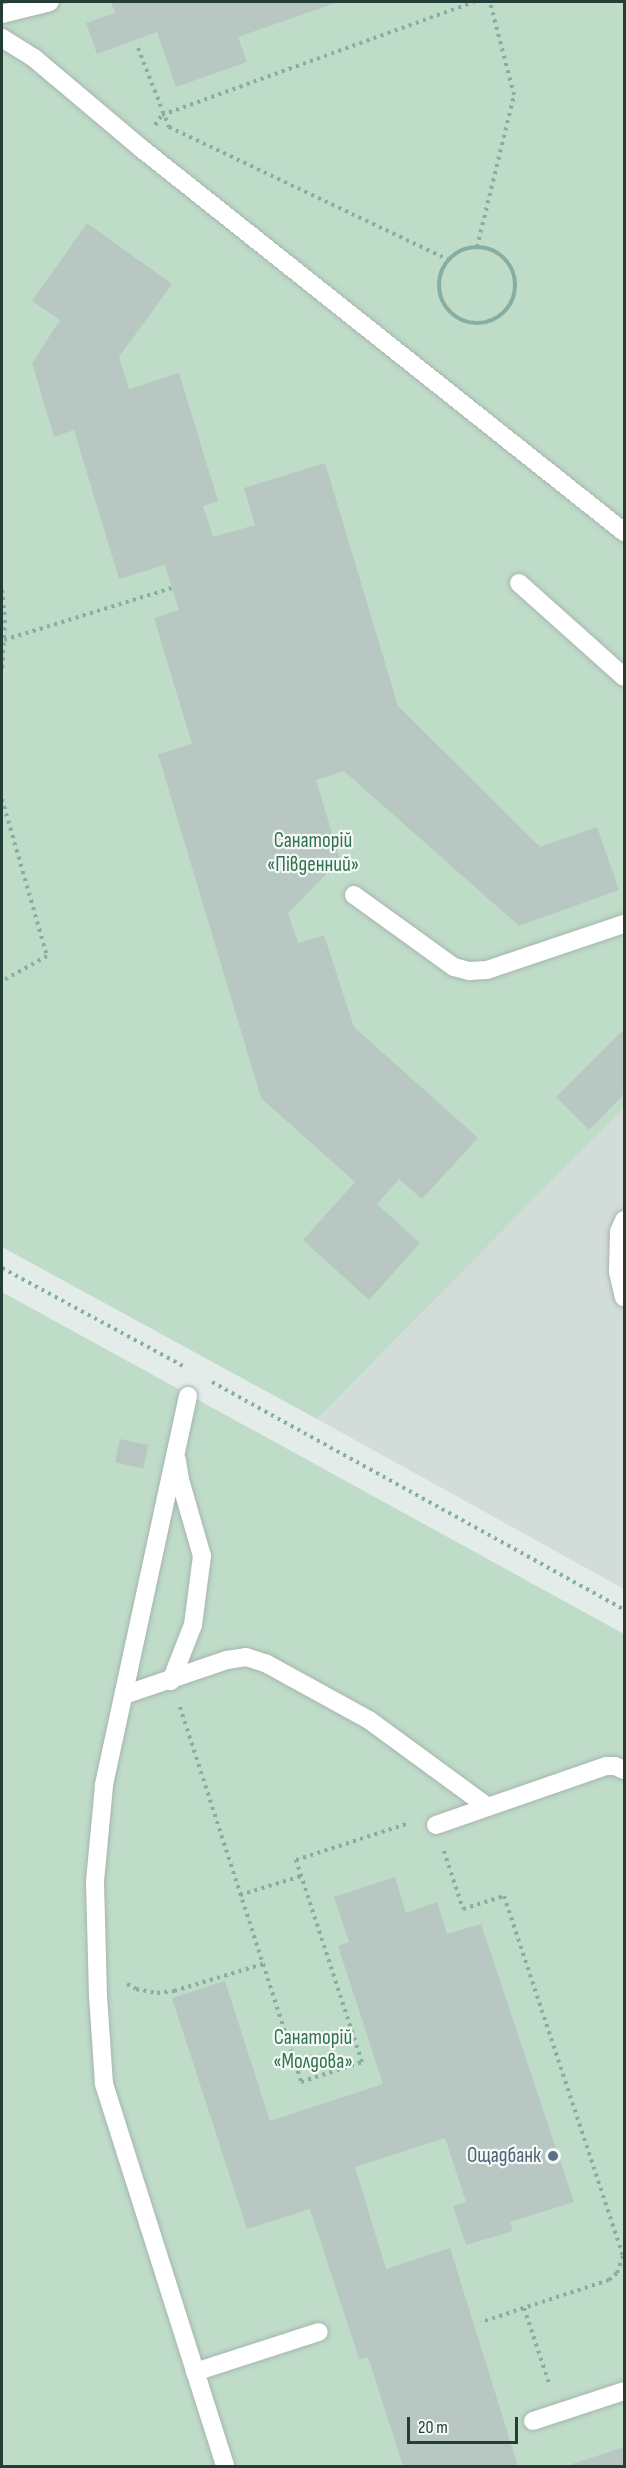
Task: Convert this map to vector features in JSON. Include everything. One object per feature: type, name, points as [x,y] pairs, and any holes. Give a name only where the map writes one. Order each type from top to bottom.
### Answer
[{"type":"lane","points":[[2,14],[50,2]]},
{"type":"lane","points":[[2,38],[34,58],[142,149],[624,532]]},
{"type":"lane","points":[[519,583],[624,677]]},
{"type":"lane","points":[[354,895],[454,967],[469,971],[487,970],[624,924]]},
{"type":"lane","points":[[624,1220],[619,1232],[618,1272],[624,1297]]},
{"type":"lane","points":[[188,1396],[104,1786],[96,1882],[97,1962],[104,2084],[225,2466]]},
{"type":"lane","points":[[171,1681],[193,1625],[202,1556],[180,1480],[175,1451]]},
{"type":"lane","points":[[124,1695],[171,1681],[227,1660],[246,1657],[267,1664],[369,1720],[488,1807]]},
{"type":"lane","points":[[436,1825],[606,1766],[615,1766],[624,1770]]},
{"type":"lane","points":[[195,2372],[319,2331]]},
{"type":"lane","points":[[533,2421],[624,2391]]},
{"type":"path","points":[[142,149],[162,115],[474,2]]},
{"type":"path","points":[[477,247],[514,95],[490,2]]},
{"type":"path","points":[[138,48],[162,115],[169,127],[449,260]]},
{"type":"path","points":[[477,247],[498,253],[506,260],[515,279],[512,301],[498,317],[488,321],[466,322],[448,310],[440,290],[440,279],[449,260],[462,250],[477,247]]},
{"type":"path","points":[[4,640],[172,588]]},
{"type":"path","points":[[2,590],[4,640],[2,670]]},
{"type":"path","points":[[2,799],[47,956],[2,981]]},
{"type":"path","points":[[2,1268],[188,1369]]},
{"type":"path","points":[[208,1380],[624,1609]]},
{"type":"path","points":[[171,1681],[301,2082],[362,2062],[296,1860],[420,1819],[436,1825],[463,1909],[504,1896],[623,2256],[617,2273],[609,2280],[481,2322]]},
{"type":"path","points":[[240,1895],[301,1876]]},
{"type":"path","points":[[97,1962],[136,1989],[157,1993],[174,1991],[263,1964]]},
{"type":"path","points":[[524,2308],[559,2413]]},
{"type":"shaded area","points":[[624,1108],[624,1589],[317,1419]]},
{"type":"green space","name":"Санаторій «Південний»","points":[[2,2],[624,2],[624,1108],[317,1419],[2,1247]]},
{"type":"green space","name":"Санаторій «Молдова»","points":[[2,1292],[624,1634],[624,2466],[2,2466]]},
{"type":"building","points":[[111,2],[338,2],[238,37],[247,62],[176,87],[157,32],[97,54],[86,23],[115,13]]},
{"type":"building","points":[[87,223],[172,284],[119,357],[129,389],[179,373],[218,501],[203,506],[213,537],[255,525],[244,488],[325,463],[398,706],[540,847],[597,827],[619,890],[519,926],[344,771],[316,780],[340,860],[288,913],[298,943],[324,935],[354,1027],[478,1138],[422,1199],[399,1179],[377,1204],[420,1243],[369,1300],[303,1240],[355,1182],[261,1098],[158,754],[192,744],[154,618],[179,610],[165,565],[119,579],[74,430],[54,437],[32,363],[60,320],[32,301]]},
{"type":"building","points":[[624,1029],[624,1094],[589,1130],[556,1097]]},
{"type":"building","points":[[120,1439],[148,1445],[143,1469],[115,1462]]},
{"type":"building","points":[[395,1877],[406,1913],[437,1902],[447,1934],[481,1924],[574,2202],[510,2222],[513,2231],[466,2245],[453,2206],[466,2202],[445,2138],[355,2167],[386,2269],[450,2248],[518,2466],[403,2466],[368,2357],[359,2359],[310,2209],[247,2229],[172,1998],[225,1981],[270,2121],[383,2084],[338,1946],[349,1942],[334,1897]]},
{"type":"building","points":[[624,2447],[624,2466],[566,2466]]},
{"type":"place","name":"Ощадбанк","points":[[553,2156]]}]
